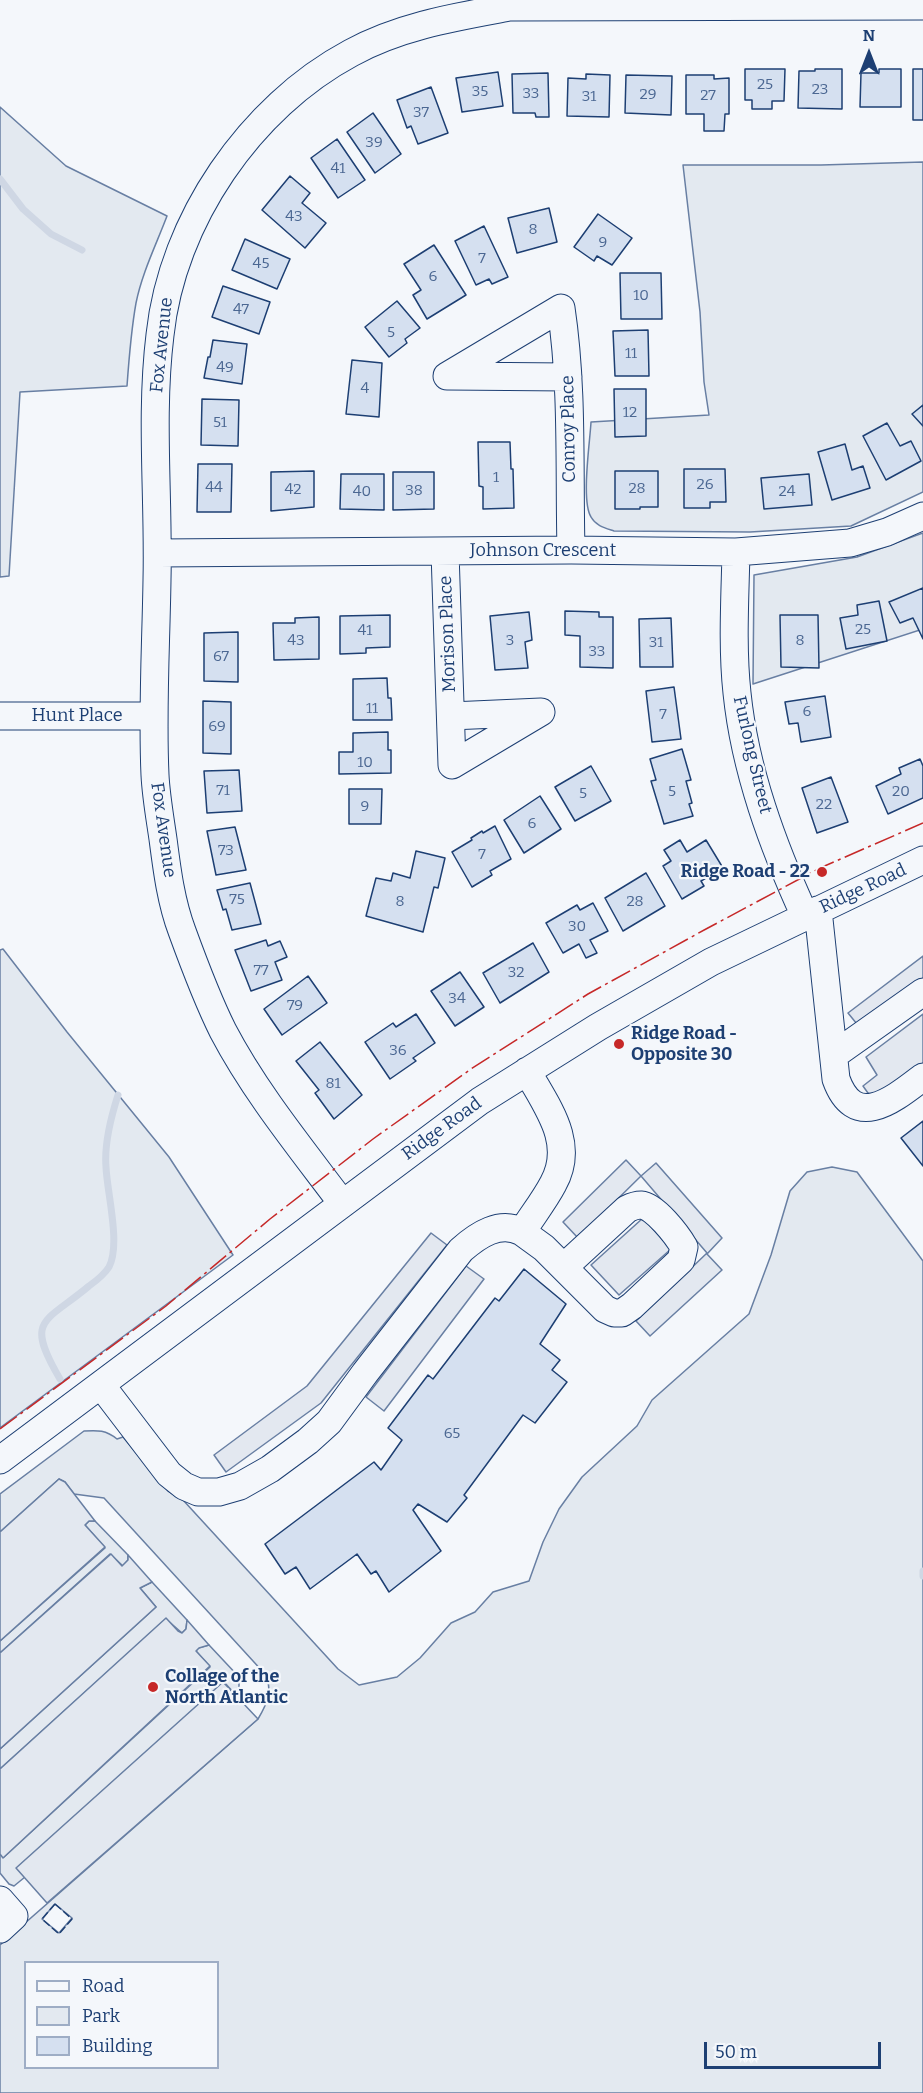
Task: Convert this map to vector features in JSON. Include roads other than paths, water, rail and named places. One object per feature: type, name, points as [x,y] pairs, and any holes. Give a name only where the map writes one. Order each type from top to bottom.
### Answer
[{"type":"street","name":"Fox Avenue","points":[[342,1203],[248,1074],[222,1029],[180,927],[167,871],[155,777],[154,716],[158,553],[157,385],[160,334],[168,289],[189,228],[208,190],[253,132],[310,79],[352,52],[402,31],[452,17],[510,7],[918,4]]},
{"type":"street","name":"Conroy Place","points":[[568,377],[447,376],[561,308],[568,377],[571,550]]},
{"type":"street","name":"Johnson Crescent","points":[[158,553],[571,550],[736,552],[850,543],[886,532],[923,516]]},
{"type":"street","name":"Morison Place","points":[[445,552],[451,716]]},
{"type":"street","name":"Furlong Street","points":[[736,552],[737,693],[744,736],[754,781],[778,856],[812,913],[839,1088],[851,1104],[860,1107],[880,1107],[923,1077]]},
{"type":"street","name":"Hunt Place","points":[[0,716],[154,716]]},
{"type":"street","name":"Ridge Road","points":[[0,1460],[480,1101],[598,1027],[711,963],[923,860]]},
{"type":"street","points":[[834,1055],[923,992]]},
{"type":"street","points":[[522,1232],[554,1183],[562,1157],[558,1128],[527,1071]]},
{"type":"street","points":[[101,1385],[169,1474],[184,1486],[198,1491],[219,1492],[240,1486],[279,1462],[329,1422],[461,1250],[476,1237],[493,1229],[512,1227],[544,1248],[564,1267]]},
{"type":"waterway","points":[[0,179],[23,209],[51,234],[82,250]]},
{"type":"waterway","points":[[60,1379],[43,1344],[42,1333],[44,1324],[51,1316],[97,1280],[109,1267],[114,1245],[114,1232],[106,1149],[118,1095]]},
{"type":"waterway","points":[[923,1571],[923,1576]]},
{"type":"place","name":"Ridge Road - 22","points":[[822,872]]},
{"type":"place","name":"Ridge Road - Opposite 30","points":[[619,1044]]},
{"type":"place","name":"Collage of the North Atlantic","points":[[153,1687]]}]
